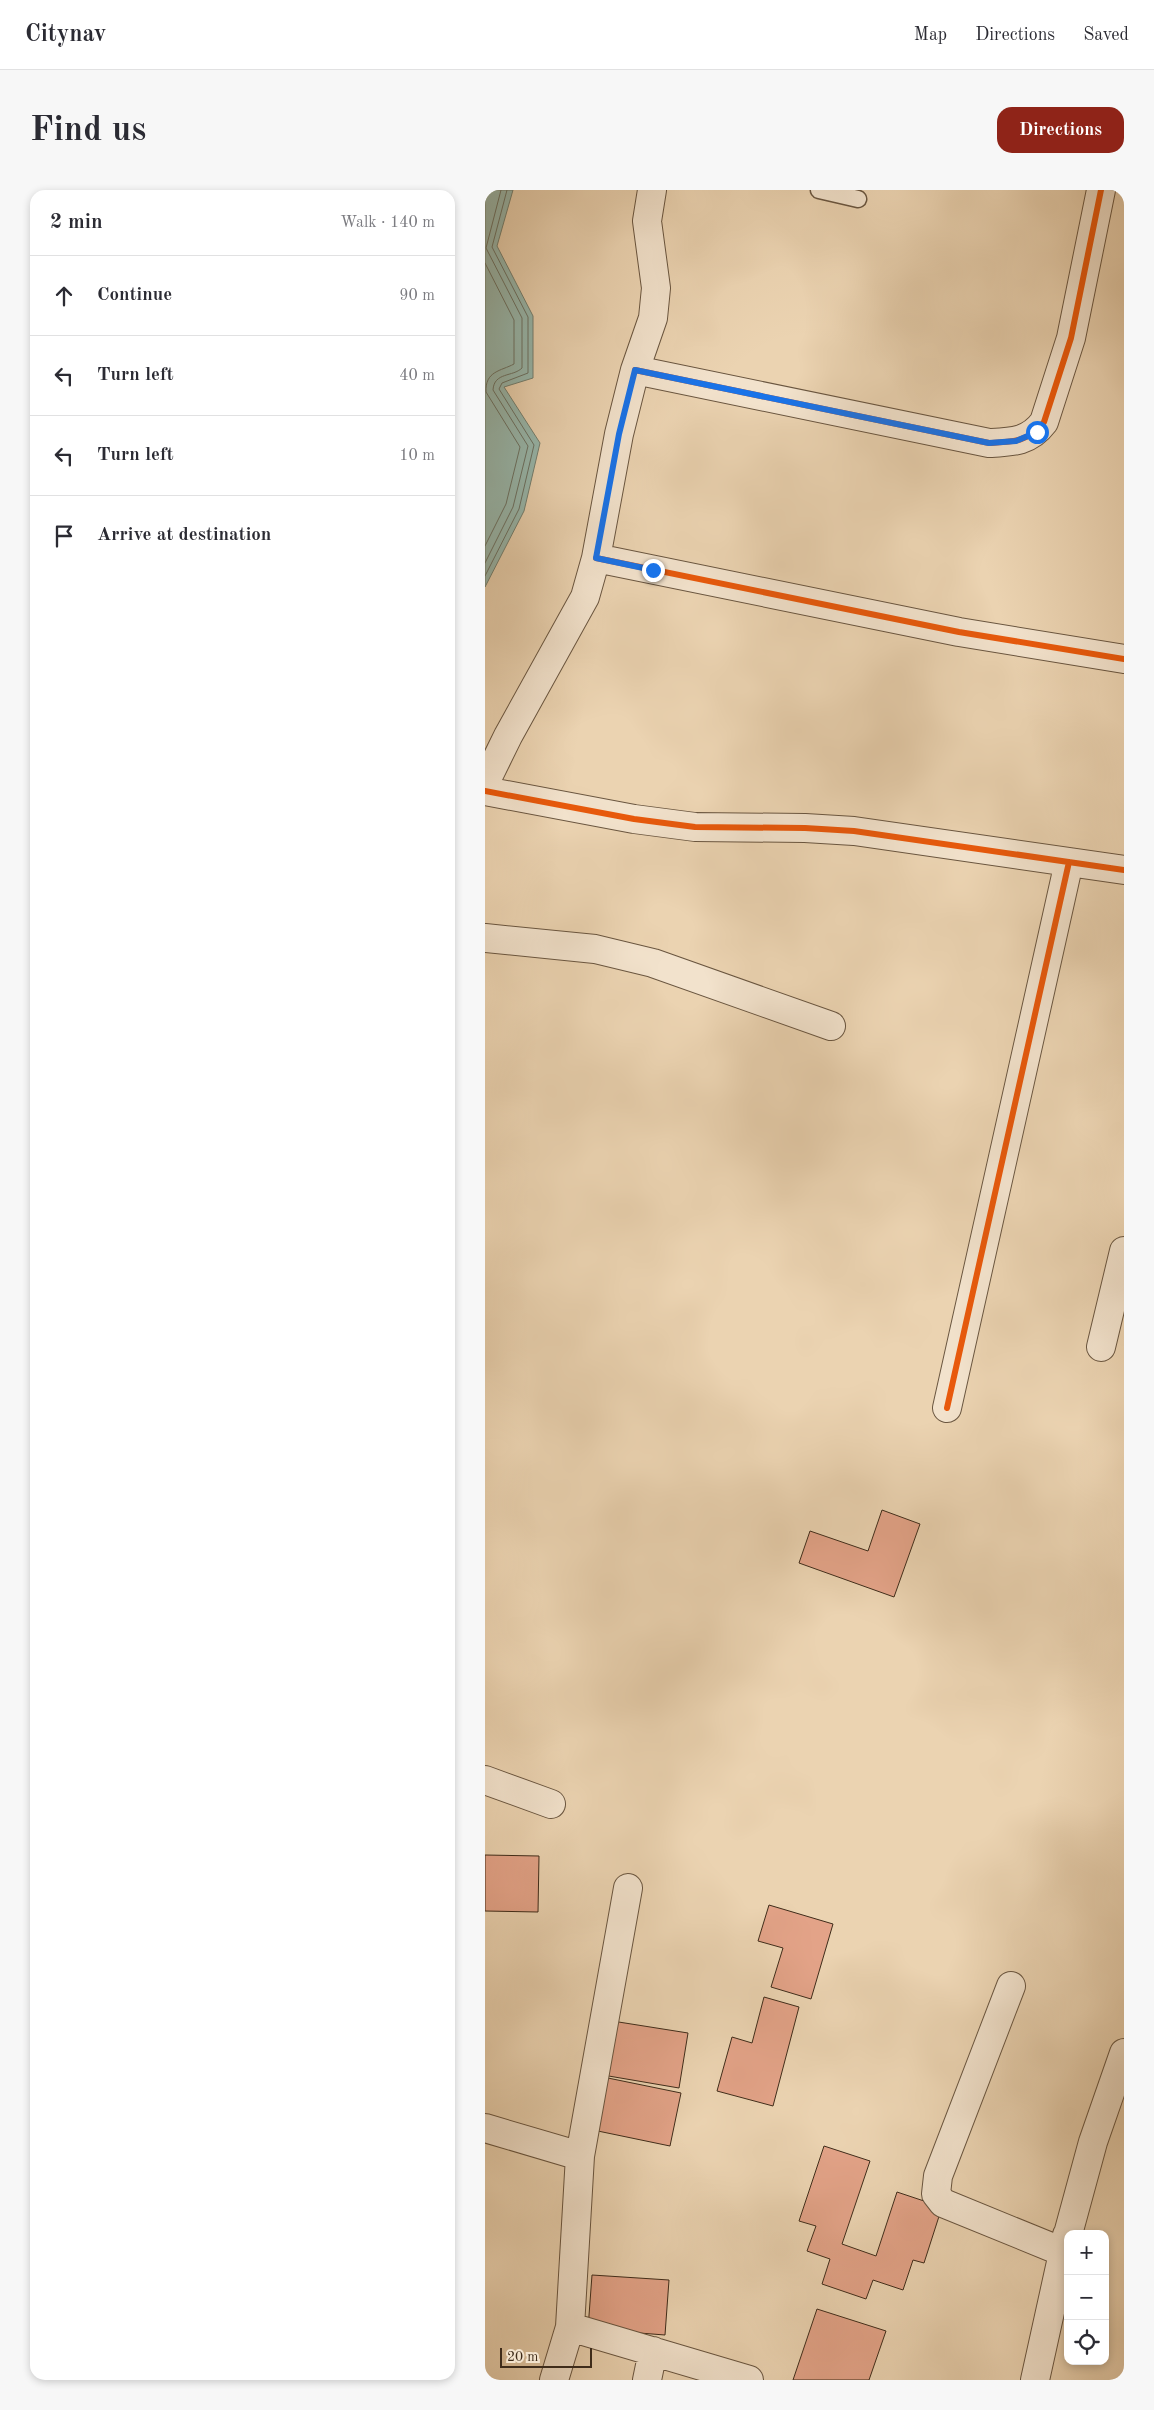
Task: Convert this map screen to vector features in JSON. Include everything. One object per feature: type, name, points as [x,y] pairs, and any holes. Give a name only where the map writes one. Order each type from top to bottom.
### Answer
[{"type":"street","points":[[485,782],[508,736],[578,614],[585,597],[596,558],[619,434],[635,370],[653,318],[656,302],[647,221],[652,190]]},
{"type":"street","points":[[635,370],[989,443],[1016,441],[1037,432],[1044,422],[1071,338],[1101,190]]},
{"type":"street","points":[[596,558],[959,632],[1124,659]]},
{"type":"street","points":[[485,791],[634,819],[695,827],[805,828],[854,831],[1124,870]]},
{"type":"street","points":[[947,1408],[1069,862]]},
{"type":"street","points":[[485,938],[595,949],[653,963],[831,1026]]},
{"type":"street","points":[[1101,1348],[1124,1252]]},
{"type":"street","points":[[485,1780],[551,1804]]},
{"type":"street","points":[[554,2380],[570,2327],[580,2156],[628,1888]]},
{"type":"street","points":[[1011,1986],[938,2176],[936,2194],[943,2202],[1064,2239]]},
{"type":"street","points":[[1069,2230],[1093,2142],[1124,2053]]},
{"type":"street","points":[[485,2128],[580,2156]]},
{"type":"street","points":[[1035,2380],[1064,2249]]},
{"type":"street","points":[[570,2327],[749,2380]]},
{"type":"street","points":[[647,2380],[653,2351]]},
{"type":"lane","points":[[819,190],[858,200]]},
{"type":"water","points":[[485,190],[513,190],[497,246],[533,316],[533,378],[504,387],[540,443],[524,511],[485,587]]},
{"type":"building","points":[[882,1510],[920,1524],[894,1597],[799,1563],[810,1531],[868,1551]]},
{"type":"building","points":[[485,1855],[539,1856],[538,1912],[485,1911]]},
{"type":"building","points":[[769,1905],[833,1924],[811,1999],[771,1987],[783,1948],[758,1941]]},
{"type":"building","points":[[764,1997],[799,2007],[773,2106],[717,2091],[732,2037],[752,2043]]},
{"type":"building","points":[[606,2020],[688,2033],[679,2088],[597,2074]]},
{"type":"building","points":[[603,2077],[681,2093],[670,2146],[593,2130]]},
{"type":"building","points":[[824,2146],[870,2161],[842,2244],[876,2256],[897,2192],[942,2207],[924,2263],[913,2260],[903,2290],[873,2280],[866,2299],[822,2284],[830,2259],[807,2251],[816,2226],[799,2221]]},
{"type":"building","points":[[592,2275],[669,2280],[665,2335],[588,2329]]},
{"type":"building","points":[[817,2309],[886,2331],[869,2380],[793,2380]]},
{"type":"cycle path","points":[[635,370],[989,443],[1019,440],[1032,434],[1044,422],[1071,338],[1101,190]]},
{"type":"cycle path","points":[[596,558],[959,632],[1124,659]]},
{"type":"cycle path","points":[[485,791],[634,819],[695,827],[805,828],[854,831],[1124,870]]},
{"type":"cycle path","points":[[947,1408],[1069,862]]},
{"type":"route","points":[[653,570],[596,558],[619,434],[635,370],[989,443],[1016,441],[1037,432]]}]
